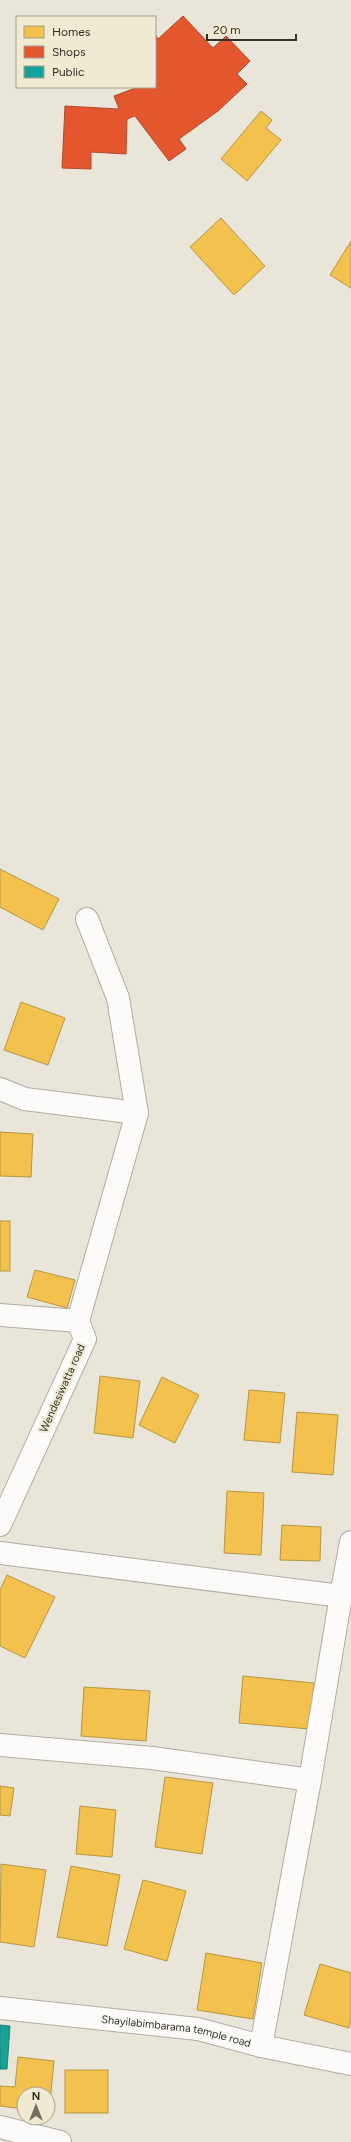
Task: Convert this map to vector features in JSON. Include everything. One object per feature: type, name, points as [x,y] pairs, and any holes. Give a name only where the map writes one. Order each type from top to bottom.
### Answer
[{"type":"street","points":[[0,1315],[78,1322],[137,1113],[118,998],[87,918]]},
{"type":"street","points":[[0,1089],[25,1099],[137,1113]]},
{"type":"street","name":"Wendesiwatta road","points":[[0,1525],[85,1339],[78,1322]]},
{"type":"street","points":[[261,2046],[310,1780],[351,1542]]},
{"type":"street","points":[[0,1553],[341,1596]]},
{"type":"street","points":[[0,1745],[152,1758],[310,1780]]},
{"type":"street","name":"Shayilabimbarama temple road","points":[[0,2008],[198,2029],[261,2046],[351,2064]]},
{"type":"street","points":[[0,2127],[60,2142]]},
{"type":"building: Homes","points":[[261,111],[272,120],[266,128],[281,140],[247,181],[221,159]]},
{"type":"building: Homes","points":[[221,218],[265,266],[234,295],[190,247]]},
{"type":"building: Homes","points":[[351,241],[351,288],[330,275]]},
{"type":"building: Homes","points":[[0,869],[59,899],[43,930],[0,907]]},
{"type":"building: Homes","points":[[21,1002],[65,1018],[48,1065],[4,1050]]},
{"type":"building: Homes","points":[[0,1132],[33,1134],[31,1177],[0,1176]]},
{"type":"building: Homes","points":[[0,1221],[10,1221],[10,1271],[0,1271]]},
{"type":"building: Homes","points":[[35,1270],[75,1280],[67,1308],[27,1297]]},
{"type":"building: Homes","points":[[100,1376],[140,1381],[133,1438],[94,1433]]},
{"type":"building: Homes","points":[[162,1377],[199,1395],[175,1443],[139,1425]]},
{"type":"building: Homes","points":[[249,1390],[285,1393],[280,1443],[244,1440]]},
{"type":"building: Homes","points":[[297,1412],[338,1415],[333,1475],[292,1472]]},
{"type":"building: Homes","points":[[227,1491],[264,1493],[261,1555],[224,1553]]},
{"type":"building: Homes","points":[[282,1525],[321,1527],[320,1561],[280,1560]]},
{"type":"building: Homes","points":[[7,1575],[55,1597],[25,1658],[0,1646],[0,1590]]},
{"type":"building: Homes","points":[[243,1676],[314,1683],[310,1729],[239,1723]]},
{"type":"building: Homes","points":[[84,1687],[150,1691],[146,1741],[81,1736]]},
{"type":"building: Homes","points":[[165,1777],[213,1783],[202,1854],[155,1847]]},
{"type":"building: Homes","points":[[0,1786],[14,1788],[10,1816],[0,1815]]},
{"type":"building: Homes","points":[[80,1806],[116,1810],[112,1857],[76,1854]]},
{"type":"building: Homes","points":[[1,1864],[46,1870],[34,1947],[0,1942]]},
{"type":"building: Homes","points":[[71,1866],[120,1875],[107,1946],[57,1937]]},
{"type":"building: Homes","points":[[143,1880],[186,1891],[167,1961],[124,1949]]},
{"type":"building: Homes","points":[[206,1953],[262,1963],[253,2019],[197,2010]]},
{"type":"building: Homes","points":[[320,1964],[351,1973],[351,2021],[349,2028],[304,2015]]},
{"type":"building: Homes","points":[[18,2057],[54,2061],[52,2086],[16,2086],[16,2108],[0,2106],[0,2086],[15,2087]]},
{"type":"building: Homes","points":[[65,2070],[108,2070],[108,2113],[65,2113]]},
{"type":"building: Shops","points":[[183,16],[213,48],[226,36],[250,61],[237,74],[247,84],[218,111],[179,139],[186,149],[169,161],[135,116],[127,119],[126,154],[91,152],[91,169],[62,168],[65,106],[119,109],[114,96],[135,88],[156,88],[156,36],[158,39]]},
{"type":"building: Public","points":[[0,2025],[10,2026],[7,2069],[0,2069]]}]
